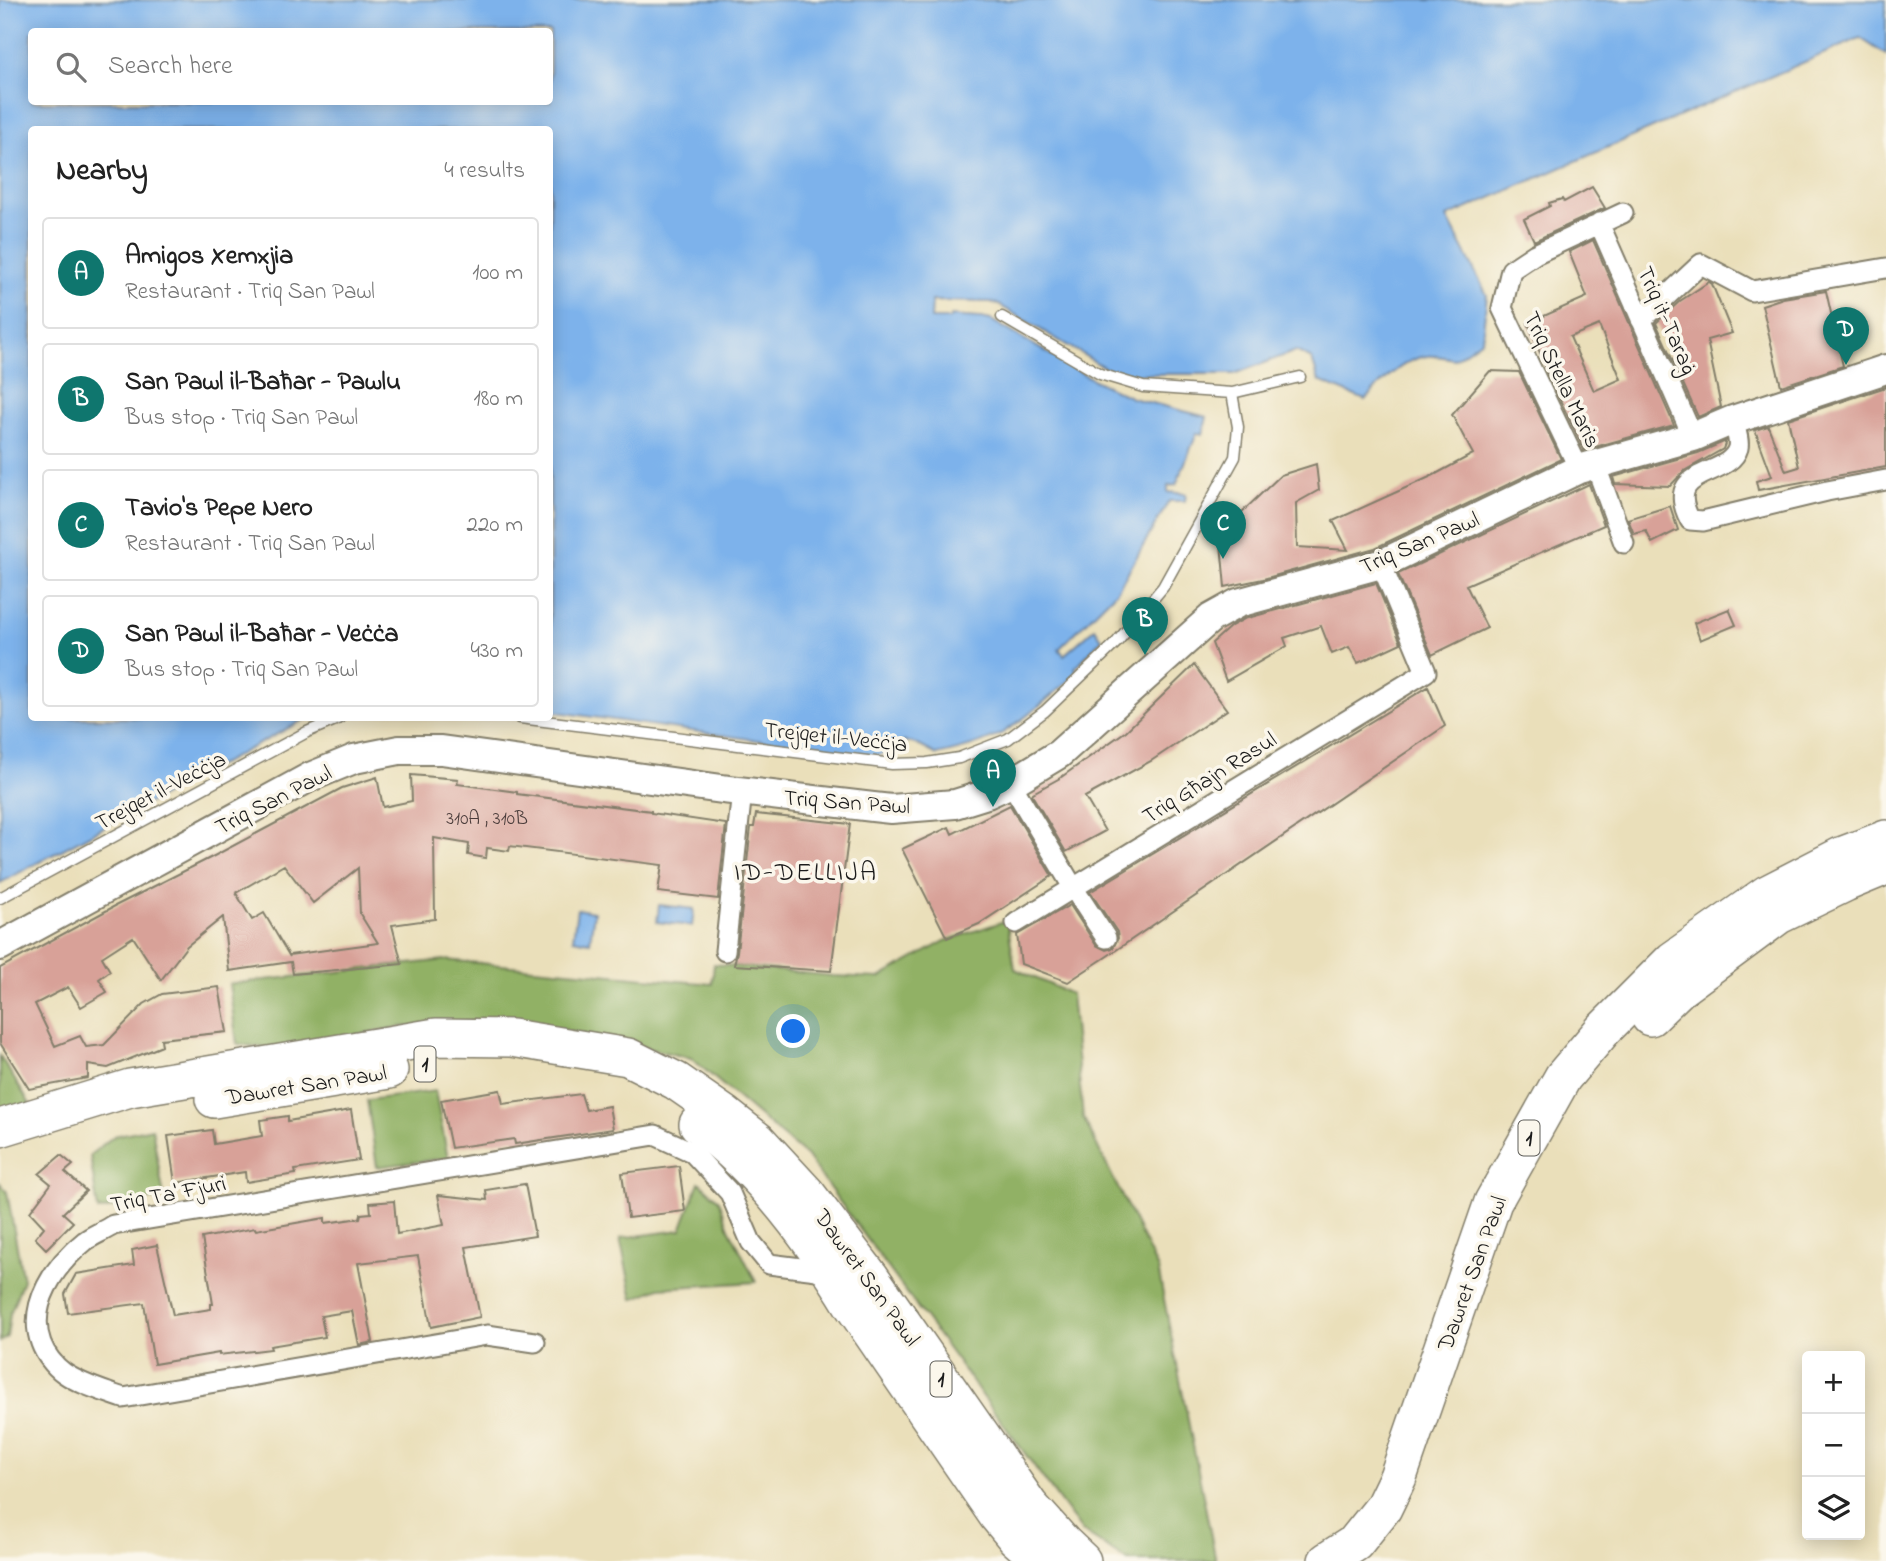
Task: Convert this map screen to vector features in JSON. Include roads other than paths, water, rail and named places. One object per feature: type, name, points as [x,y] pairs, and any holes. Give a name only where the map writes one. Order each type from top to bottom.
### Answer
[{"type":"highway","name":"Dawret San Pawl","points":[[1327,1561],[1355,1543],[1383,1508],[1398,1477],[1493,1202],[1563,1077],[1603,1030],[1673,960],[1767,894],[1841,856],[1886,839]]},
{"type":"highway","name":"Dawret San Pawl","points":[[1367,1561],[1404,1518],[1422,1487],[1511,1222],[1579,1097],[1626,1041],[1679,989],[1779,915],[1886,866]]},
{"type":"highway","name":"Dawret San Pawl","points":[[0,1128],[130,1088],[436,1037],[512,1038],[628,1058],[676,1081],[725,1115],[758,1141],[806,1193],[872,1278],[1029,1505],[1082,1561]]},
{"type":"highway","name":"Dawret San Pawl","points":[[0,1156],[14,1148],[126,1113],[440,1062],[517,1061],[623,1081],[667,1102],[718,1138],[780,1203],[833,1273],[998,1515],[1016,1538],[1042,1561]]},
{"type":"street","name":"Triq Stella Maris","points":[[1623,213],[1535,254],[1511,270],[1502,308],[1587,467],[1624,543]]},
{"type":"street","name":"Triq it-Taraġ","points":[[1599,223],[1693,437]]},
{"type":"street","points":[[1641,320],[1701,264],[1752,291],[1886,268]]},
{"type":"street","name":"Triq San Pawl","points":[[0,946],[310,777],[354,759],[399,750],[441,750],[891,809],[955,804],[1011,783],[1059,754],[1211,618],[1238,603],[1381,564],[1587,467],[1693,437],[1732,421],[1886,369]]},
{"type":"street","points":[[1732,421],[1739,443],[1738,450],[1733,457],[1691,481],[1683,493],[1683,506],[1690,520],[1703,521],[1827,491],[1886,480]]},
{"type":"street","name":"Triq Għajn Rasul","points":[[1016,923],[1426,672],[1381,564]]},
{"type":"street","points":[[1011,783],[1106,938]]},
{"type":"street","points":[[725,951],[742,791]]},
{"type":"street","name":"Triq Ta' Fjuri","points":[[536,1342],[486,1335],[123,1398],[63,1372],[45,1353],[37,1331],[38,1306],[48,1283],[64,1262],[86,1241],[113,1225],[655,1135],[692,1153],[730,1194],[751,1242],[769,1264],[833,1273]]},
{"type":"street","name":"Dawret San Pawl","points":[[806,1193],[831,1246],[833,1273]]},
{"type":"street","points":[[751,1242],[788,1255],[802,1247],[802,1232]]},
{"type":"lane","points":[[1002,317],[1100,374],[1143,387],[1232,393],[1300,377]]},
{"type":"lane","name":"Trejqet il-Veċċja","points":[[544,721],[892,764],[927,763],[959,758],[1008,739],[1045,711],[1117,642],[1163,587],[1235,457],[1238,427],[1232,393]]},
{"type":"lane","name":"Trejqet il-Veċċja","points":[[0,898],[307,732],[333,721]]},
{"type":"water","points":[[0,0],[1886,0],[1886,55],[1860,38],[1447,217],[1487,295],[1482,340],[1455,359],[1430,356],[1410,361],[1365,400],[1319,381],[1312,359],[1296,351],[1234,374],[1125,374],[1109,370],[999,305],[991,302],[932,301],[931,319],[950,319],[950,316],[991,320],[1094,380],[1132,398],[1207,417],[1203,434],[1197,433],[1176,485],[1168,486],[1168,492],[1186,494],[1185,501],[1169,501],[1117,591],[1059,649],[1064,655],[1095,628],[1102,639],[1075,668],[1078,673],[1004,732],[963,749],[937,755],[906,742],[894,745],[877,757],[553,711],[553,126],[28,126],[28,721],[301,721],[0,883]]},
{"type":"water","points":[[659,905],[694,909],[692,926],[657,922]]},
{"type":"water","points":[[577,909],[594,912],[590,942],[573,939]]},
{"type":"place","name":"San Pawl il-Baħar - Veċċa","points":[[1846,365]]},
{"type":"place","name":"Tavio's Pepe Nero","points":[[1223,559]]},
{"type":"place","name":"San Pawl il-Baħar - Pawlu","points":[[1145,655]]},
{"type":"place","name":"Amigos Xemxjia","points":[[993,807]]},
{"type":"district","name":"ID-DELLIJA","points":[[806,871]]}]
